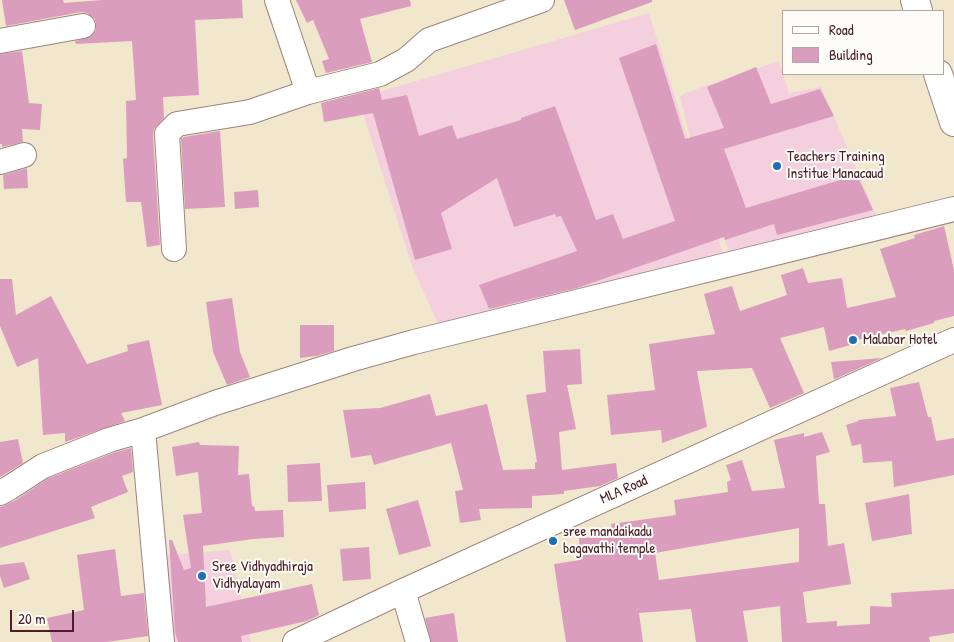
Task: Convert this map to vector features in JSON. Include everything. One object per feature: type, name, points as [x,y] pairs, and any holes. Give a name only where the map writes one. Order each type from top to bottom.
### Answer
[{"type":"main road","points":[[938,75],[954,122]]},
{"type":"street","points":[[278,0],[308,92]]},
{"type":"street","points":[[174,249],[167,134],[177,124],[250,112],[308,92],[380,74],[406,60],[429,40],[542,0]]},
{"type":"street","points":[[0,41],[83,26]]},
{"type":"street","points":[[0,162],[24,155]]},
{"type":"street","points":[[0,493],[43,466],[109,440],[143,430],[215,403],[354,359],[414,342],[954,209]]},
{"type":"street","name":"MLA Road","points":[[295,642],[954,340]]},
{"type":"street","points":[[143,430],[162,642]]},
{"type":"street","points":[[403,591],[418,642]]},
{"type":"shaded area","points":[[649,13],[724,257],[441,330],[413,269],[358,98]]},
{"type":"shaded area","name":"Teachers Training Institue Manacaud","points":[[779,61],[789,93],[821,87],[880,224],[732,260],[709,197],[690,136],[680,97],[685,93]]},
{"type":"shaded area","name":"Sree Vidhyadhiraja Vidhyalayam","points":[[230,550],[251,642],[173,642],[167,555]]},
{"type":"building","points":[[2,0],[63,0],[64,3],[103,0],[242,0],[243,18],[195,20],[199,95],[163,97],[164,118],[154,129],[153,135],[160,245],[147,247],[141,202],[126,202],[123,159],[127,158],[126,101],[136,100],[132,41],[76,44],[75,41],[91,37],[96,30],[94,18],[87,13],[81,12],[6,26]]},
{"type":"building","points":[[296,0],[410,0],[411,6],[360,19],[372,62],[326,73],[322,61],[329,59],[313,20],[307,23]]},
{"type":"building","points":[[564,0],[652,0],[652,2],[575,30]]},
{"type":"building","points":[[656,44],[685,139],[724,128],[707,87],[756,67],[771,104],[820,89],[834,116],[724,149],[746,208],[857,175],[873,210],[777,235],[774,224],[725,240],[724,237],[577,288],[489,309],[479,285],[577,251],[561,216],[556,217],[555,214],[514,227],[497,178],[441,213],[452,249],[415,260],[373,113],[324,122],[321,103],[379,88],[382,100],[407,95],[419,136],[452,125],[457,139],[521,120],[521,118],[555,106],[596,220],[613,214],[623,239],[675,221],[619,58]]},
{"type":"building","points":[[22,51],[29,103],[42,104],[40,130],[22,129],[23,142],[2,147],[2,144],[0,144],[0,54]]},
{"type":"building","points":[[220,131],[225,207],[185,209],[181,139]]},
{"type":"building","points":[[27,168],[28,188],[4,189],[3,175]]},
{"type":"building","points":[[258,190],[259,207],[235,209],[234,192]]},
{"type":"building","points":[[944,226],[954,270],[954,316],[906,331],[905,329],[857,340],[858,343],[829,351],[824,327],[780,338],[804,393],[770,408],[752,368],[697,371],[707,427],[662,443],[661,430],[611,435],[607,395],[655,390],[649,344],[715,334],[704,294],[732,286],[740,311],[787,295],[781,275],[803,268],[808,283],[842,278],[847,308],[896,297],[880,249],[915,238],[914,235]]},
{"type":"building","points":[[0,279],[12,279],[16,315],[51,296],[87,364],[128,351],[127,345],[149,340],[162,405],[121,413],[125,421],[65,442],[65,433],[43,435],[38,358],[17,367],[0,326]]},
{"type":"building","points":[[232,298],[240,352],[250,377],[227,385],[213,352],[206,302]]},
{"type":"building","points":[[300,325],[334,325],[334,351],[300,358]]},
{"type":"building","points":[[580,349],[582,384],[567,385],[576,429],[559,432],[562,470],[616,463],[618,478],[600,486],[564,491],[564,494],[532,496],[532,508],[479,509],[481,520],[460,523],[455,491],[463,490],[451,443],[374,465],[371,455],[351,458],[343,410],[380,408],[430,394],[436,416],[487,404],[503,470],[535,469],[535,462],[537,462],[526,395],[546,392],[543,351]]},
{"type":"building","points":[[882,358],[835,379],[834,379],[831,362]]},
{"type":"building","points":[[919,382],[928,417],[931,417],[936,441],[954,438],[954,475],[894,487],[892,461],[863,463],[861,444],[852,446],[846,425],[858,420],[896,416],[890,388]]},
{"type":"building","points":[[822,432],[830,452],[816,456],[819,504],[825,504],[828,546],[844,543],[851,584],[803,592],[807,623],[837,621],[837,626],[870,624],[870,606],[892,607],[891,593],[954,589],[954,633],[929,637],[930,642],[782,642],[780,606],[743,611],[748,642],[696,642],[691,609],[639,613],[643,642],[566,642],[554,564],[580,560],[579,538],[613,536],[611,524],[676,515],[674,500],[728,492],[727,482],[731,480],[726,465],[742,460],[752,491],[785,488],[774,440],[804,433],[804,437]],"holes":[[[799,528],[799,562],[659,580],[655,553]]]},
{"type":"building","points":[[18,439],[23,463],[0,477],[0,442]]},
{"type":"building","points":[[199,442],[200,445],[239,446],[238,475],[249,474],[252,506],[254,506],[255,511],[283,510],[284,537],[203,546],[206,607],[312,584],[319,615],[307,621],[241,636],[242,642],[178,642],[175,632],[169,540],[172,540],[184,570],[191,568],[183,515],[202,513],[198,472],[176,476],[172,447]]},
{"type":"building","points":[[131,448],[133,472],[122,476],[128,492],[91,507],[95,518],[0,548],[0,507],[16,500],[49,478]]},
{"type":"building","points":[[320,463],[322,501],[288,502],[287,465]]},
{"type":"building","points":[[365,482],[366,509],[329,512],[327,485]]},
{"type":"building","points":[[909,494],[912,534],[872,541],[865,503]]},
{"type":"building","points":[[418,500],[431,546],[399,555],[386,509]]},
{"type":"building","points":[[369,547],[371,579],[343,581],[340,549]]},
{"type":"building","points":[[115,549],[121,596],[144,593],[148,636],[107,642],[52,642],[47,618],[84,610],[77,555]]},
{"type":"building","points":[[24,562],[30,579],[4,588],[0,576],[0,565]]},
{"type":"building","points":[[454,613],[458,642],[431,642],[425,618]]},
{"type":"place","name":"Teachers Training Institue Manacaud","points":[[777,166]]},
{"type":"place","name":"Malabar Hotel","points":[[853,340]]},
{"type":"place","name":"sree mandaikadu bagavathi temple","points":[[553,541]]},
{"type":"place","name":"Sree Vidhyadhiraja Vidhyalayam","points":[[202,576]]}]
